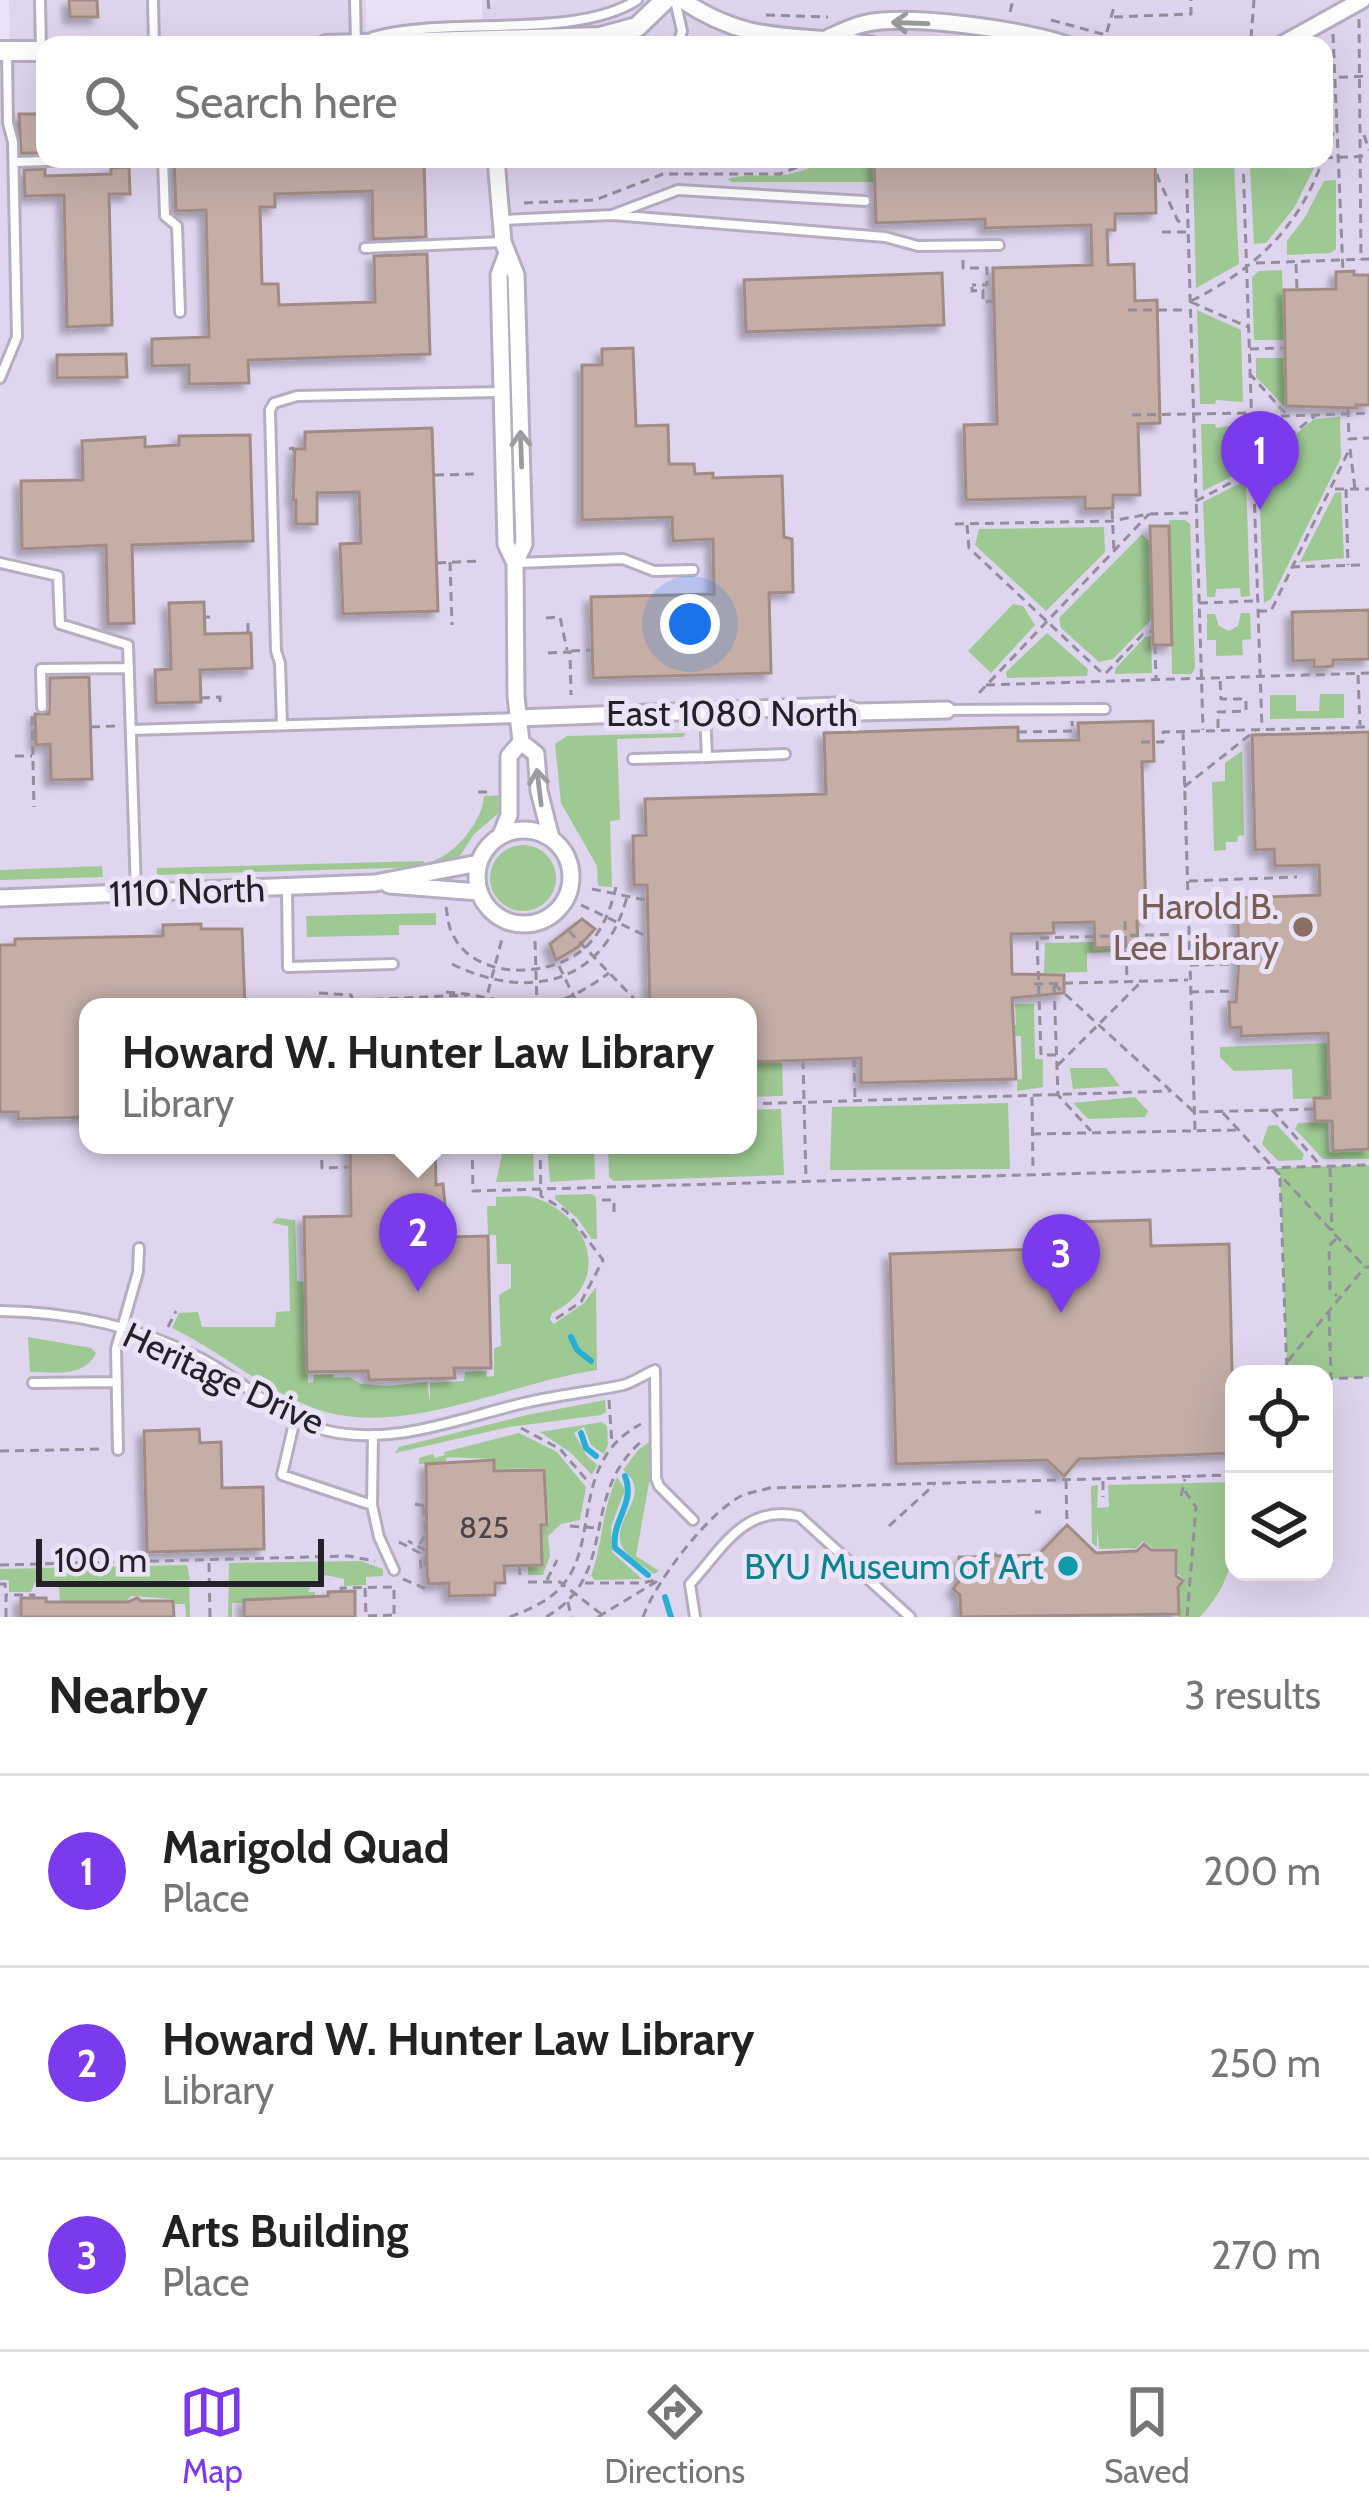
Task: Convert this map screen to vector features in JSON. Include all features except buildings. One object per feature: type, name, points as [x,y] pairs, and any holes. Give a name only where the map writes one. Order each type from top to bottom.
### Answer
[{"type":"street","points":[[600,36],[648,20],[665,0]]},
{"type":"street","points":[[678,0],[748,34],[788,36]]},
{"type":"street","points":[[1297,36],[1362,0]]},
{"type":"street","points":[[833,36],[865,23],[918,22],[1036,36]]},
{"type":"street","points":[[3,51],[36,51]]},
{"type":"street","points":[[497,168],[505,249],[499,275],[511,392],[506,544],[514,563],[518,718],[521,742],[536,754],[538,791],[551,838],[567,857],[571,872],[571,888],[555,914],[526,925],[497,916],[479,892],[479,863],[501,835],[509,815],[509,756],[521,742]]},
{"type":"street","name":"East 1080 North","points":[[518,718],[838,706],[857,712],[947,710]]},
{"type":"street","points":[[501,835],[533,831],[551,838]]},
{"type":"street","points":[[375,883],[479,863]]},
{"type":"street","points":[[375,883],[479,892]]},
{"type":"street","name":"1110 North","points":[[0,898],[375,883]]},
{"type":"lane","points":[[40,0],[42,36]]},
{"type":"lane","points":[[153,0],[154,36]]},
{"type":"lane","points":[[355,0],[356,36]]},
{"type":"lane","points":[[384,36],[411,28],[520,25],[590,17],[637,0]]},
{"type":"lane","points":[[678,0],[681,36]]},
{"type":"lane","points":[[0,378],[17,337],[14,162],[3,51]]},
{"type":"lane","points":[[14,162],[36,161]]},
{"type":"lane","points":[[163,168],[165,216],[177,226],[180,312]]},
{"type":"lane","points":[[612,214],[678,190],[865,201]]},
{"type":"lane","points":[[500,220],[612,214],[884,237],[918,246],[999,245]]},
{"type":"lane","points":[[365,248],[505,249]]},
{"type":"lane","points":[[282,725],[280,663],[275,651],[270,410],[274,403],[297,396],[511,392]]},
{"type":"lane","points":[[514,563],[623,559],[653,571],[693,570]]},
{"type":"lane","points":[[0,562],[58,576],[60,624],[128,645],[136,893]]},
{"type":"lane","points":[[42,707],[41,669],[129,668]]},
{"type":"lane","points":[[947,710],[1105,709]]},
{"type":"lane","points":[[705,710],[707,757]]},
{"type":"lane","points":[[131,730],[518,718]]},
{"type":"lane","points":[[633,759],[785,754]]},
{"type":"lane","points":[[287,887],[288,967],[393,964]]},
{"type":"lane","points":[[118,1450],[120,1326],[135,1285],[140,1248]]},
{"type":"lane","name":"Heritage Drive","points":[[0,1311],[56,1312],[120,1326],[203,1360],[295,1419],[328,1431],[373,1435],[423,1430],[548,1397],[626,1384],[656,1370],[656,1478],[693,1520]]},
{"type":"lane","points":[[33,1383],[117,1382]]},
{"type":"lane","points":[[295,1419],[282,1474],[372,1505]]},
{"type":"lane","points":[[373,1435],[372,1505],[379,1537],[394,1570]]},
{"type":"lane","points":[[695,1617],[690,1584],[749,1519],[776,1511],[799,1516],[910,1617]]},
{"type":"path","points":[[488,0],[489,10]]},
{"type":"path","points":[[1010,14],[1013,0]]},
{"type":"path","points":[[1112,17],[1191,14],[1191,0]]},
{"type":"path","points":[[1251,36],[1254,0]]},
{"type":"path","points":[[1106,35],[1114,7]]},
{"type":"path","points":[[764,15],[839,17]]},
{"type":"path","points":[[1359,18],[1361,128],[1367,154],[1358,175],[1360,260]]},
{"type":"path","points":[[1333,32],[1342,272]]},
{"type":"path","points":[[1334,77],[1369,76]]},
{"type":"path","points":[[1333,133],[1335,128]]},
{"type":"path","points":[[1335,157],[1367,154]]},
{"type":"path","points":[[750,168],[750,174]]},
{"type":"path","points":[[1156,168],[1178,221],[1187,223]]},
{"type":"path","points":[[1186,168],[1203,730]]},
{"type":"path","points":[[1244,168],[1260,729]]},
{"type":"path","points":[[1189,302],[1254,263],[1277,242],[1298,215],[1319,168]]},
{"type":"path","points":[[1162,232],[1187,232]]},
{"type":"path","points":[[1254,263],[1369,260]]},
{"type":"path","points":[[1296,262],[1297,290]]},
{"type":"path","points":[[963,268],[987,268],[987,285],[972,286],[972,291],[983,290],[983,302],[994,302]]},
{"type":"path","points":[[1189,302],[1248,327]]},
{"type":"path","points":[[1128,310],[1190,310]]},
{"type":"path","points":[[1249,349],[1285,348]]},
{"type":"path","points":[[1250,373],[1287,416]]},
{"type":"path","points":[[1300,406],[1300,415]]},
{"type":"path","points":[[1348,411],[1355,489]]},
{"type":"path","points":[[1132,415],[1369,413]]},
{"type":"path","points":[[1196,501],[1252,469],[1317,415]]},
{"type":"path","points":[[1349,439],[1369,439]]},
{"type":"path","points":[[289,448],[295,457]]},
{"type":"path","points":[[1256,611],[1271,611],[1350,448]]},
{"type":"path","points":[[435,476],[477,474]]},
{"type":"path","points":[[1331,489],[1369,488]]},
{"type":"path","points":[[1346,489],[1348,565]]},
{"type":"path","points":[[1112,510],[1114,551]]},
{"type":"path","points":[[955,524],[1112,521],[1196,513]]},
{"type":"path","points":[[1150,514],[1152,526]]},
{"type":"path","points":[[979,693],[1150,514]]},
{"type":"path","points":[[967,523],[969,548],[1104,678]]},
{"type":"path","points":[[437,562],[479,561]]},
{"type":"path","points":[[450,562],[452,626]]},
{"type":"path","points":[[1291,567],[1360,565]]},
{"type":"path","points":[[1199,603],[1256,602]]},
{"type":"path","points":[[546,618],[560,617],[571,695]]},
{"type":"path","points":[[248,623],[248,633]]},
{"type":"path","points":[[1104,678],[1143,634],[1152,631]]},
{"type":"path","points":[[1155,645],[1156,680]]},
{"type":"path","points":[[548,652],[592,650]]},
{"type":"path","points":[[1324,667],[1324,675]]},
{"type":"path","points":[[1358,673],[1360,728]]},
{"type":"path","points":[[986,685],[1369,673]]},
{"type":"path","points":[[1218,730],[1218,712],[1246,711],[1246,699],[1221,699],[1220,678]]},
{"type":"path","points":[[201,698],[220,697],[220,706]]},
{"type":"path","points":[[1018,732],[1072,731],[1072,719]]},
{"type":"path","points":[[32,721],[34,807]]},
{"type":"path","points":[[91,727],[115,726]]},
{"type":"path","points":[[1141,742],[1163,742],[1162,731],[1369,727]]},
{"type":"path","points":[[1184,787],[1260,729]]},
{"type":"path","points":[[1183,731],[1195,1131]]},
{"type":"path","points":[[16,756],[33,756]]},
{"type":"path","points":[[1187,880],[1297,877]]},
{"type":"path","points":[[446,907],[449,928],[472,956],[494,966],[536,970],[585,948],[607,918],[616,887]]},
{"type":"path","points":[[592,890],[645,900]]},
{"type":"path","points":[[452,964],[490,979],[536,983],[564,976],[594,958],[618,924],[627,897]]},
{"type":"path","points":[[581,905],[646,936]]},
{"type":"path","points":[[1125,921],[1127,982]]},
{"type":"path","points":[[568,931],[632,998]]},
{"type":"path","points":[[1056,1054],[1041,1055],[1037,938],[1189,934]]},
{"type":"path","points":[[485,998],[502,939]]},
{"type":"path","points":[[535,941],[537,998]]},
{"type":"path","points":[[558,964],[575,998]]},
{"type":"path","points":[[1190,965],[1236,964]]},
{"type":"path","points":[[564,998],[608,974]]},
{"type":"path","points":[[1036,984],[1190,980]]},
{"type":"path","points":[[1057,1067],[1142,981]]},
{"type":"path","points":[[1054,984],[1194,1112],[1315,1109]]},
{"type":"path","points":[[1054,984],[1058,1095],[1092,1132]]},
{"type":"path","points":[[1190,992],[1235,991]]},
{"type":"path","points":[[446,992],[478,998]]},
{"type":"path","points":[[318,998],[318,994],[351,994],[352,998]]},
{"type":"path","points":[[433,998],[466,998],[467,994]]},
{"type":"path","points":[[854,1058],[855,1100]]},
{"type":"path","points":[[803,1060],[806,1182]]},
{"type":"path","points":[[757,1104],[1172,1091]]},
{"type":"path","points":[[1032,1095],[1034,1175]]},
{"type":"path","points":[[1272,1110],[1322,1167]]},
{"type":"path","points":[[1222,1112],[1367,1267],[1286,1362]]},
{"type":"path","points":[[1033,1134],[1238,1130]]},
{"type":"path","points":[[321,1154],[322,1168],[351,1168]]},
{"type":"path","points":[[472,1154],[473,1191],[1369,1165]]},
{"type":"path","points":[[540,1154],[541,1196],[566,1211],[603,1260],[581,1303],[554,1320]]},
{"type":"path","points":[[1330,1166],[1332,1232]]},
{"type":"path","points":[[1280,1175],[1286,1365]]},
{"type":"path","points":[[602,1200],[614,1200],[614,1218]]},
{"type":"path","points":[[1337,1238],[1329,1246],[1330,1289],[1340,1298]]},
{"type":"path","points":[[1328,1365],[1329,1310]]},
{"type":"path","points":[[167,1329],[176,1311]]},
{"type":"path","points":[[1333,1378],[1369,1377]]},
{"type":"path","points":[[609,1399],[613,1449]]},
{"type":"path","points":[[512,1615],[541,1603],[564,1584],[577,1561],[591,1486],[602,1465],[638,1424],[649,1423]]},
{"type":"path","points":[[520,1428],[560,1449],[591,1486]]},
{"type":"path","points":[[546,1617],[583,1583],[596,1549],[601,1508],[615,1473],[650,1434]]},
{"type":"path","points":[[0,1451],[106,1449]]},
{"type":"path","points":[[602,1465],[615,1473]]},
{"type":"path","points":[[528,1582],[564,1584],[602,1616],[660,1578],[719,1513],[742,1496],[770,1489],[1225,1475]]},
{"type":"path","points":[[1184,1477],[1183,1494],[1196,1507],[1187,1617]]},
{"type":"path","points":[[1102,1479],[1103,1497]]},
{"type":"path","points":[[1066,1480],[1067,1525]]},
{"type":"path","points":[[889,1526],[935,1484]]},
{"type":"path","points":[[415,1504],[424,1506],[426,1533],[418,1546]]},
{"type":"path","points":[[570,1526],[598,1528]]},
{"type":"path","points":[[397,1541],[420,1553],[421,1568],[425,1568],[425,1550],[408,1541]]},
{"type":"path","points":[[0,1565],[348,1556],[364,1557],[429,1590]]},
{"type":"path","points":[[546,1582],[557,1560]]},
{"type":"path","points":[[209,1562],[210,1617]]},
{"type":"path","points":[[520,1565],[520,1575]]},
{"type":"path","points":[[364,1588],[366,1616],[394,1616],[394,1570]]},
{"type":"path","points":[[583,1583],[643,1583],[660,1578]]},
{"type":"path","points":[[643,1617],[660,1578]]},
{"type":"path","points":[[0,1584],[5,1584],[6,1617]]},
{"type":"path","points":[[342,1592],[341,1588],[394,1587]]},
{"type":"path","points":[[6,1595],[34,1594],[33,1598]]},
{"type":"path","points":[[567,1601],[571,1617]]},
{"type":"shaded area","points":[[9,0],[366,0],[366,36],[36,36],[36,168],[1333,168],[1333,36],[482,36],[482,0],[1369,0],[1369,1617],[0,1617],[0,80],[10,79]]},
{"type":"green space","points":[[873,168],[874,182],[727,179]]},
{"type":"green space","points":[[1193,168],[1234,168],[1239,264],[1196,288]]},
{"type":"green space","points":[[1250,168],[1314,168],[1294,208],[1266,243],[1254,244]]},
{"type":"green space","points":[[1336,180],[1336,249],[1287,255],[1287,241],[1324,181]]},
{"type":"green space","points":[[1282,270],[1284,340],[1254,340],[1252,277],[1259,271]]},
{"type":"green space","points":[[1197,310],[1241,330],[1243,402],[1200,404]]},
{"type":"green space","points":[[1256,358],[1285,358],[1286,408],[1256,377]]},
{"type":"green space","points":[[1340,417],[1341,458],[1271,599],[1264,603],[1258,465],[1314,419]]},
{"type":"green space","points":[[1201,424],[1215,424],[1216,428],[1243,424],[1245,470],[1203,491]]},
{"type":"green space","points":[[1246,480],[1250,596],[1241,597],[1240,588],[1216,589],[1215,597],[1207,597],[1203,502]]},
{"type":"green space","points":[[1341,492],[1344,558],[1300,562],[1335,493]]},
{"type":"green space","points":[[1169,520],[1190,524],[1192,674],[1172,674]]},
{"type":"green space","points":[[1104,527],[1105,552],[1046,611],[975,545],[979,529]]},
{"type":"green space","points":[[1142,534],[1150,542],[1152,619],[1113,659],[1099,662],[1061,628],[1059,618]]},
{"type":"green space","points":[[1013,604],[1023,606],[1035,625],[991,673],[968,651]]},
{"type":"green space","points":[[1241,613],[1250,613],[1251,639],[1242,640],[1243,655],[1216,656],[1216,640],[1207,640],[1207,614],[1215,614],[1219,626],[1229,631],[1238,626]]},
{"type":"green space","points":[[1047,633],[1088,669],[1087,676],[1007,678],[1006,672]]},
{"type":"green space","points":[[1151,636],[1152,673],[1115,674],[1145,637]]},
{"type":"green space","points":[[1320,694],[1344,694],[1344,718],[1270,719],[1270,695],[1296,695],[1296,711],[1319,711]]},
{"type":"green space","points":[[686,733],[683,737],[617,739],[620,820],[610,821],[612,887],[598,886],[597,866],[561,803],[555,744],[567,736]]},
{"type":"green space","points":[[1242,751],[1244,835],[1237,842],[1226,842],[1226,850],[1214,851],[1212,782],[1225,781],[1225,763]]},
{"type":"green space","points":[[503,795],[501,811],[474,834],[456,862],[435,867],[435,860],[452,850],[474,825],[484,796]]},
{"type":"green space","points":[[523,845],[546,855],[556,878],[546,901],[523,911],[500,901],[490,878],[500,855]]},
{"type":"green space","points":[[424,861],[424,867],[157,875],[157,868]]},
{"type":"green space","points":[[102,866],[103,877],[0,880],[0,870]]},
{"type":"green space","points":[[436,913],[436,925],[399,925],[399,935],[307,937],[306,916]]},
{"type":"green space","points":[[1094,942],[1095,949],[1116,948],[1117,952],[1087,953],[1087,972],[1044,973],[1045,943]]},
{"type":"green space","points":[[1015,1004],[1034,1004],[1035,1059],[1043,1059],[1043,1087],[1017,1091],[1017,1080],[1022,1079],[1021,1036],[1010,1036],[1010,1025],[1016,1025]]},
{"type":"green space","points":[[1328,1043],[1330,1098],[1293,1099],[1292,1069],[1234,1071],[1220,1057],[1220,1047]]},
{"type":"green space","points":[[782,1061],[783,1096],[757,1097],[757,1062]]},
{"type":"green space","points":[[1070,1068],[1106,1068],[1120,1086],[1073,1089]]},
{"type":"green space","points":[[1135,1097],[1148,1111],[1145,1117],[1088,1119],[1073,1103]]},
{"type":"green space","points":[[1008,1103],[1010,1169],[830,1170],[832,1107]]},
{"type":"green space","points":[[781,1109],[784,1175],[614,1181],[609,1177],[608,1154],[757,1154],[757,1110]]},
{"type":"green space","points":[[1328,1122],[1329,1152],[1369,1151],[1369,1159],[1323,1159],[1295,1129],[1298,1123]]},
{"type":"green space","points":[[1277,1125],[1304,1154],[1302,1160],[1278,1161],[1262,1144],[1268,1126]]},
{"type":"green space","points":[[502,1154],[533,1154],[534,1181],[496,1182]]},
{"type":"green space","points":[[548,1154],[594,1154],[595,1179],[550,1182]]},
{"type":"green space","points":[[1369,1165],[1369,1377],[1333,1379],[1333,1365],[1287,1365],[1280,1175],[1273,1168]]},
{"type":"green space","points":[[556,1195],[596,1197],[597,1239],[555,1199]]},
{"type":"green space","points":[[528,1196],[566,1216],[586,1248],[589,1266],[584,1283],[550,1320],[554,1324],[584,1303],[596,1287],[597,1370],[426,1412],[358,1417],[326,1412],[286,1396],[172,1328],[179,1313],[198,1312],[202,1327],[275,1327],[276,1312],[290,1311],[288,1226],[272,1223],[277,1218],[295,1220],[297,1281],[304,1282],[308,1383],[314,1375],[333,1374],[361,1384],[427,1382],[430,1402],[430,1383],[464,1381],[465,1372],[486,1371],[487,1377],[494,1376],[494,1348],[501,1346],[499,1295],[511,1288],[511,1264],[497,1264],[496,1235],[488,1235],[487,1206],[496,1206],[496,1197]]},
{"type":"green space","points":[[28,1337],[91,1348],[96,1353],[76,1370],[30,1372]]},
{"type":"green space","points":[[605,1400],[606,1412],[601,1415],[509,1427],[395,1453],[399,1447]]},
{"type":"green space","points":[[602,1422],[607,1426],[604,1454],[591,1445],[584,1427],[574,1433],[597,1465],[592,1475],[540,1432]]},
{"type":"green space","points":[[519,1433],[557,1452],[586,1487],[580,1520],[561,1524],[548,1536],[550,1556],[543,1575],[528,1575],[528,1567],[542,1566],[543,1527],[549,1526],[545,1468],[495,1469],[495,1459],[447,1457],[445,1463],[419,1464],[419,1458],[433,1454],[435,1458]]},
{"type":"green space","points":[[654,1439],[636,1556],[659,1571],[654,1574],[624,1550],[620,1539],[635,1489],[623,1470]]},
{"type":"green space","points":[[617,1477],[625,1490],[611,1527],[612,1552],[642,1579],[595,1580],[591,1576]]},
{"type":"green space","points":[[1225,1482],[1225,1580],[1200,1617],[1178,1617],[1179,1588],[1185,1581],[1178,1574],[1177,1548],[1153,1548],[1143,1541],[1136,1548],[1099,1549],[1097,1525],[1097,1547],[1092,1543],[1091,1486],[1098,1485],[1097,1508],[1109,1507],[1108,1485]]},
{"type":"green space","points":[[361,1561],[383,1569],[383,1576],[366,1577],[366,1585],[344,1586],[344,1579],[326,1575],[312,1583],[308,1592],[315,1592],[315,1597],[243,1599],[243,1603],[232,1603],[232,1617],[228,1617],[229,1563]]},
{"type":"green space","points":[[187,1565],[190,1580],[142,1582],[189,1582],[190,1617],[186,1617],[185,1604],[175,1604],[174,1599],[131,1596],[127,1601],[60,1602],[59,1585],[53,1581],[35,1582],[31,1592],[9,1592],[9,1580],[0,1580],[0,1569]]},
{"type":"waterway","points":[[571,1337],[577,1350],[591,1361]]},
{"type":"waterway","points":[[581,1433],[586,1448],[596,1456]]},
{"type":"waterway","points":[[625,1476],[628,1495],[615,1548],[648,1575]]},
{"type":"waterway","points":[[665,1597],[671,1617]]},
{"type":"place","name":"Marigold Quad","points":[[1260,510]]},
{"type":"place","name":"Harold B. Lee Library","points":[[1303,927]]},
{"type":"place","name":"Howard W. Hunter Law Library","points":[[418,1292]]},
{"type":"place","name":"Arts Building","points":[[1061,1313]]},
{"type":"place","name":"BYU Museum of Art","points":[[1068,1566]]}]
